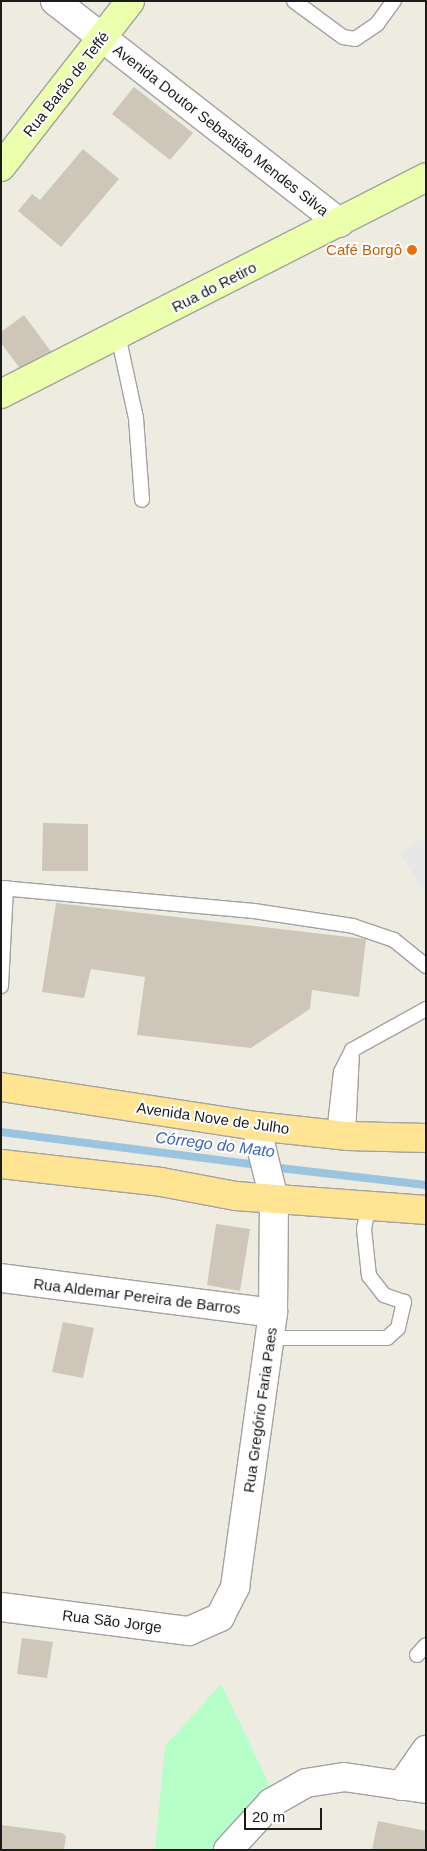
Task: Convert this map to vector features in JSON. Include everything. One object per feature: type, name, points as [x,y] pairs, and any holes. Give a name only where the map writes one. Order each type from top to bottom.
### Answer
[{"type":"main road","name":"Rua Barão de Teffé","points":[[1,166],[130,1]]},
{"type":"main road","name":"Rua do Retiro","points":[[1,394],[426,178]]},
{"type":"main road","name":"Avenida Nove de Julho","points":[[1,1087],[256,1126],[341,1135],[426,1138]]},
{"type":"main road","points":[[1,1164],[273,1195],[368,1208],[426,1210]]},
{"type":"street","name":"Avenida Doutor Sebastião Mendes Silva","points":[[55,1],[340,223]]},
{"type":"street","name":"Rua Gregório Faria Paes","points":[[220,1618],[235,1587],[272,1326],[273,1195],[256,1126]]},
{"type":"street","name":"Rua Aldemar Pereira de Barros","points":[[1,1278],[272,1326]]},
{"type":"street","name":"Rua São Jorge","points":[[1,1607],[190,1631],[220,1618]]},
{"type":"street","points":[[228,1850],[271,1803],[306,1783],[344,1777],[413,1788],[426,1750]]},
{"type":"lane","points":[[294,1],[343,36],[355,39],[377,24],[394,1]]},
{"type":"lane","points":[[118,335],[136,418],[142,500]]},
{"type":"lane","points":[[1,986],[4,888],[254,911],[353,926],[394,940],[426,966]]},
{"type":"lane","points":[[341,1135],[352,1050],[426,1009]]},
{"type":"lane","points":[[272,1326],[387,1338],[398,1328],[404,1302],[384,1295],[369,1276],[364,1229],[368,1208]]},
{"type":"green space","points":[[221,1684],[271,1788],[221,1850],[155,1850],[165,1746]]},
{"type":"shaded area","points":[[426,837],[426,895],[399,852]]},
{"type":"building","points":[[134,87],[193,133],[170,160],[112,114]]},
{"type":"building","points":[[83,149],[119,179],[61,247],[18,211],[32,194],[40,200]]},
{"type":"building","points":[[24,315],[52,353],[24,374],[1,343],[1,332]]},
{"type":"building","points":[[43,823],[88,824],[88,871],[42,871]]},
{"type":"building","points":[[56,903],[366,939],[359,997],[312,990],[310,1009],[251,1048],[137,1035],[145,977],[91,969],[84,998],[42,992]]},
{"type":"building","points":[[216,1224],[250,1229],[240,1291],[207,1285]]},
{"type":"building","points":[[63,1322],[94,1328],[83,1378],[52,1372]]},
{"type":"building","points":[[22,1638],[53,1642],[47,1678],[17,1674]]},
{"type":"building","points":[[378,1821],[426,1831],[426,1850],[372,1850]]},
{"type":"building","points":[[1,1825],[62,1833],[66,1836],[64,1850],[1,1850]]},
{"type":"waterway","name":"Córrego do Mato","points":[[1,1132],[260,1165]]},
{"type":"waterway","name":"Córrego do Mato","points":[[271,1167],[426,1185]]},
{"type":"place","name":"Café Borgô","points":[[412,250]]}]
